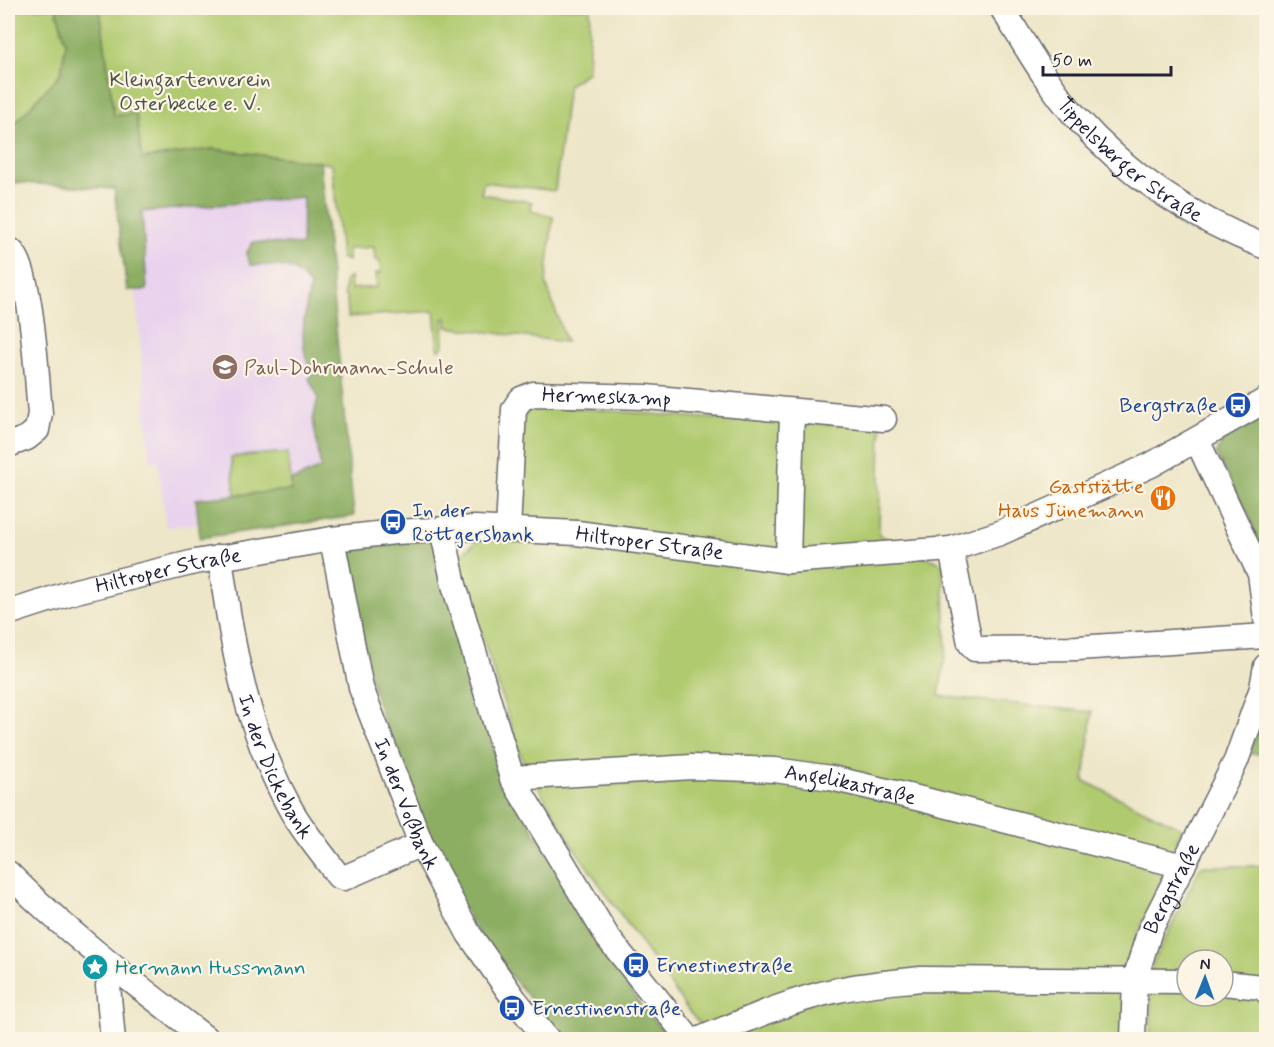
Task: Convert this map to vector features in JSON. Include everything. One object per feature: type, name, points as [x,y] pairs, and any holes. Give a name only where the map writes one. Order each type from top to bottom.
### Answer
[{"type":"street","name":"Tippelsberger Straße","points":[[1002,8],[1035,62],[1075,115],[1103,146],[1141,178],[1198,216],[1266,247]]},
{"type":"street","points":[[8,249],[14,252],[24,280],[18,298],[40,413],[37,430],[27,438],[8,445]]},
{"type":"street","name":"Hermeskamp","points":[[507,530],[514,409],[521,399],[533,394],[646,397],[885,419]]},
{"type":"street","name":"Hiltroper Straße","points":[[8,613],[76,591],[220,557],[332,539],[442,529],[593,535],[736,557],[788,561],[951,549],[1010,528],[1151,465],[1266,400]]},
{"type":"street","points":[[788,561],[792,411]]},
{"type":"street","points":[[1197,440],[1260,574],[1266,619]]},
{"type":"street","points":[[442,529],[454,585],[512,778],[608,938],[690,1040]]},
{"type":"street","name":"In der Voßbank","points":[[332,539],[361,688],[421,844],[469,934],[515,1000],[548,1040]]},
{"type":"street","points":[[951,549],[970,643],[975,649],[1077,648],[1266,636]]},
{"type":"street","name":"In der Dickebank","points":[[220,557],[230,638],[246,703],[260,743],[298,819],[338,876],[344,878],[421,844]]},
{"type":"street","name":"Bergstraße","points":[[1133,1040],[1135,979],[1150,930],[1236,761],[1262,688],[1266,666]]},
{"type":"street","name":"Angelikastraße","points":[[512,778],[692,767],[776,770],[831,778],[921,799],[1183,866]]},
{"type":"street","points":[[8,873],[35,901],[115,969],[208,1040]]},
{"type":"street","points":[[113,1040],[108,986],[115,969]]},
{"type":"street","points":[[698,1040],[796,1001],[837,990],[877,983],[921,979],[1175,981]]},
{"type":"street","points":[[1235,984],[1262,987],[1266,991]]},
{"type":"shaded area","name":"Paul-Dohrmann-Schule","points":[[303,197],[302,245],[254,242],[251,265],[284,266],[301,272],[310,286],[303,324],[313,374],[312,389],[318,397],[313,421],[321,468],[291,481],[292,490],[196,499],[198,524],[166,527],[158,461],[150,462],[136,291],[146,290],[141,212]]},
{"type":"green space","points":[[8,8],[56,8],[66,43],[61,73],[8,131]]},
{"type":"green space","points":[[56,8],[100,8],[114,116],[136,113],[142,159],[212,149],[320,162],[354,516],[200,538],[196,499],[291,490],[291,481],[321,468],[313,420],[318,397],[309,378],[313,373],[303,342],[304,319],[310,286],[304,278],[291,269],[251,265],[246,254],[253,242],[302,245],[303,197],[142,212],[147,290],[127,290],[114,189],[8,182],[8,131],[61,73],[66,43]]},
{"type":"green space","name":"Kleingartenverein Osterbecke e. V.","points":[[100,8],[590,8],[588,72],[568,85],[555,191],[484,182],[481,194],[532,202],[531,211],[553,217],[546,283],[566,342],[447,327],[447,318],[443,319],[444,346],[438,350],[434,311],[348,317],[347,298],[344,295],[345,280],[350,277],[351,289],[377,287],[376,273],[381,273],[379,260],[375,260],[374,247],[348,249],[348,261],[341,258],[332,164],[212,149],[141,159],[136,114],[114,116]]},
{"type":"green space","points":[[535,405],[703,418],[881,426],[879,535],[943,564],[946,650],[939,696],[1092,712],[1084,781],[1182,828],[1128,958],[1126,1039],[713,1039],[690,1013],[572,845],[522,759],[457,558],[518,506],[522,417]]},
{"type":"green space","points":[[1266,415],[1266,562],[1249,516],[1216,454],[1222,442]]},
{"type":"green space","points":[[288,452],[292,490],[235,495],[231,457]]},
{"type":"green space","points":[[434,537],[502,778],[642,1008],[672,1039],[564,1039],[507,971],[476,929],[450,885],[428,839],[408,792],[375,695],[335,547]]},
{"type":"green space","points":[[1266,705],[1266,754],[1249,754]]},
{"type":"green space","points":[[1201,866],[1266,866],[1266,1039],[1150,1040],[1152,965]]},
{"type":"place","name":"Paul-Dohrmann-Schule","points":[[225,367]]},
{"type":"place","name":"Bergstraße","points":[[1238,405]]},
{"type":"place","name":"Gaststätte Haus Jünemann","points":[[1163,498]]},
{"type":"place","name":"In der Röttgersbank","points":[[393,522]]},
{"type":"place","name":"Ernestinestraße","points":[[636,965]]},
{"type":"place","name":"Hermann Hussmann","points":[[95,967]]},
{"type":"place","name":"Ernestinenstraße","points":[[512,1008]]}]
